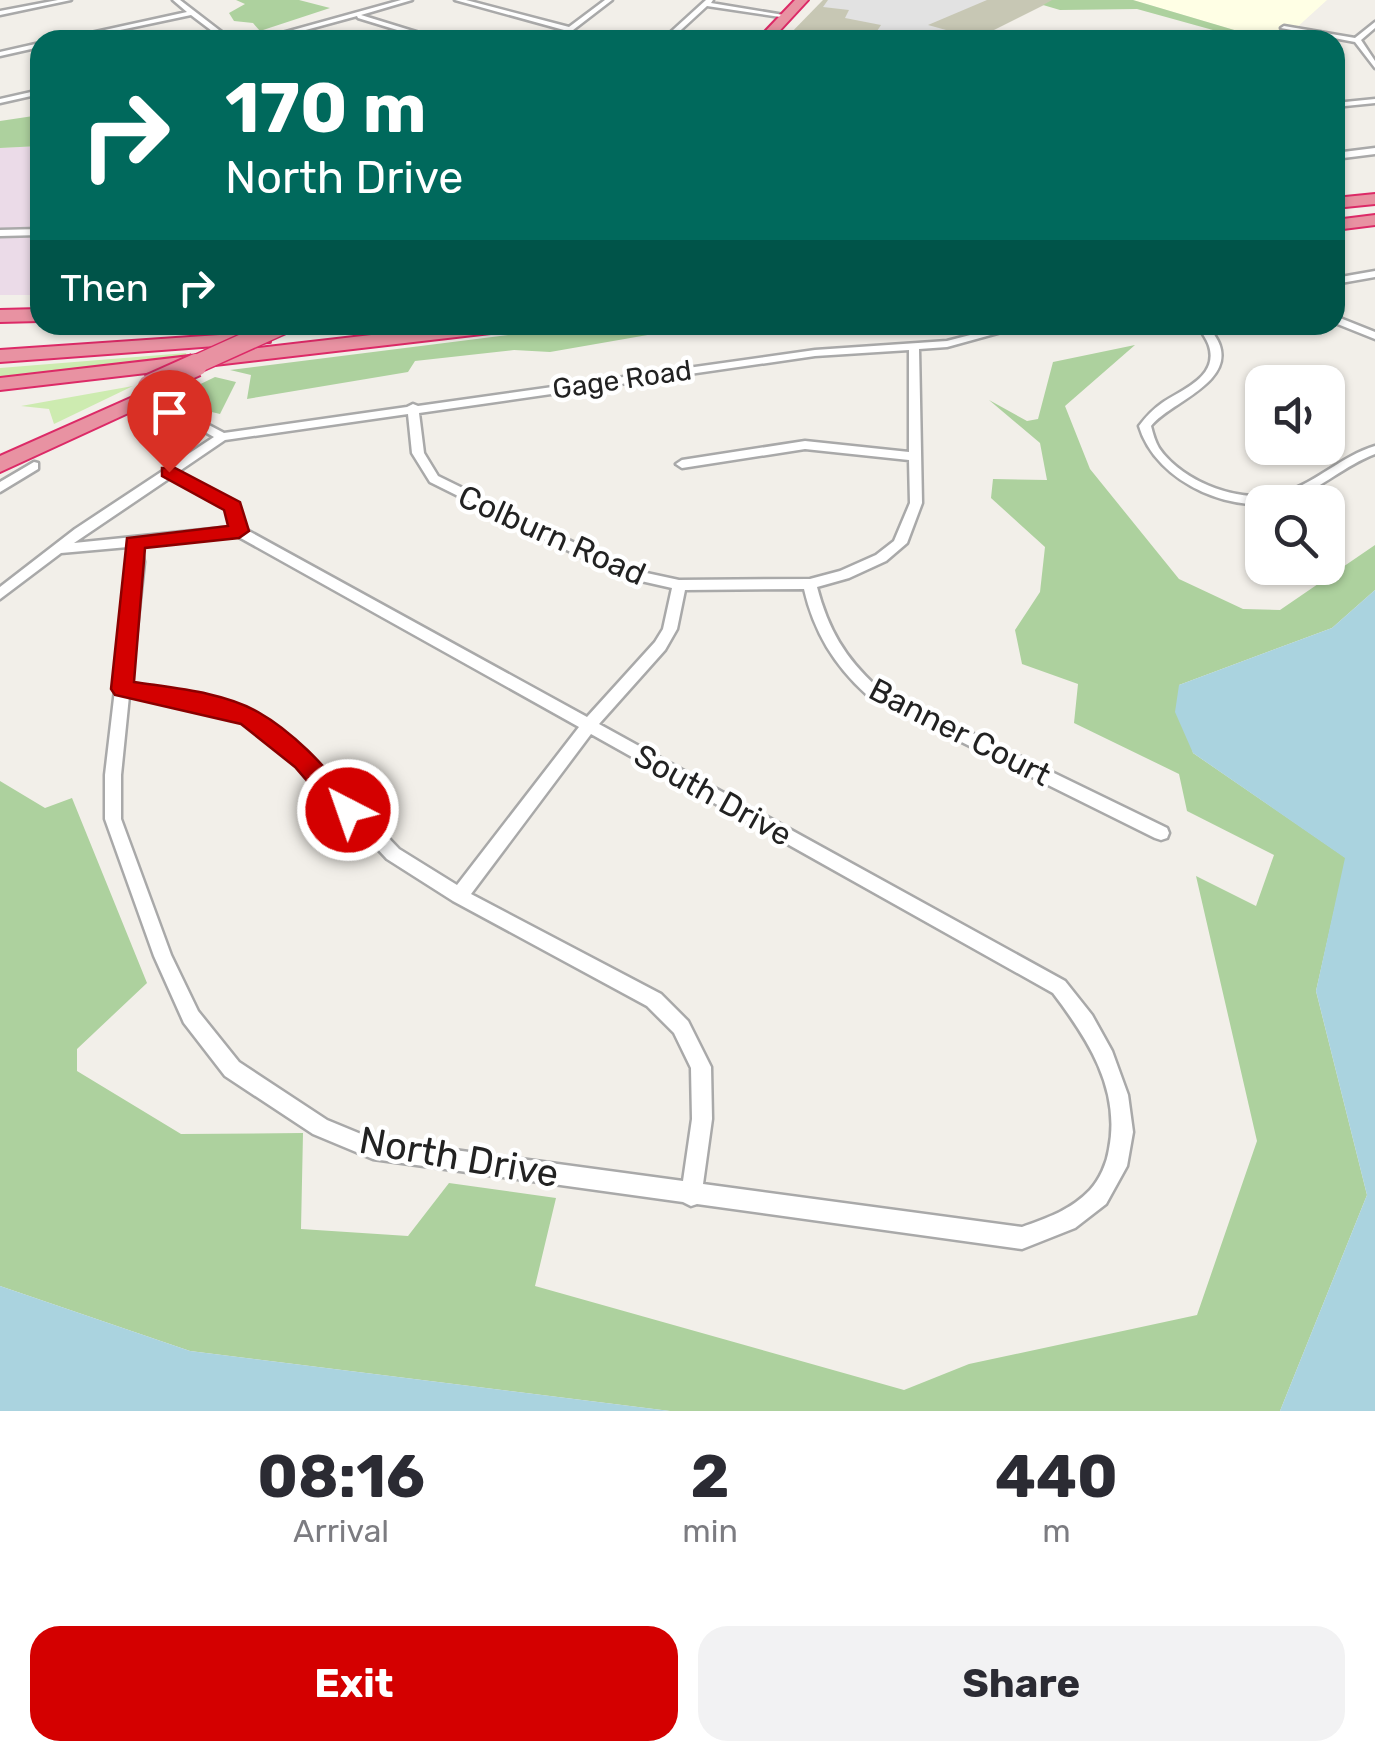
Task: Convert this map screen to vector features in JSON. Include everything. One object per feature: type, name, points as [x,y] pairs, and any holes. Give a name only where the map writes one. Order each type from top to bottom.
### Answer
[{"type":"highway","points":[[774,30],[802,0]]},
{"type":"highway","points":[[785,30],[812,0]]},
{"type":"highway","points":[[1345,191],[1375,188]]},
{"type":"highway","points":[[1345,202],[1375,199]]},
{"type":"highway","points":[[1345,214],[1375,210]]},
{"type":"highway","points":[[1345,224],[1375,220]]},
{"type":"highway","points":[[0,316],[30,315]]},
{"type":"highway","points":[[0,340],[90,335]]},
{"type":"highway","points":[[0,454],[146,378],[256,335]]},
{"type":"highway","points":[[0,359],[278,335]]},
{"type":"highway","points":[[0,466],[283,335]]},
{"type":"highway","points":[[0,387],[146,378],[440,335]]},
{"type":"street","points":[[0,14],[68,0]]},
{"type":"street","points":[[176,0],[215,30]]},
{"type":"street","points":[[302,30],[408,0]]},
{"type":"street","points":[[458,0],[570,29],[609,0]]},
{"type":"street","points":[[677,30],[708,2],[787,16]]},
{"type":"street","points":[[109,30],[192,12]]},
{"type":"street","points":[[360,16],[406,30]]},
{"type":"street","points":[[1357,40],[1375,24]]},
{"type":"street","points":[[1284,28],[1296,30]]},
{"type":"street","points":[[1345,38],[1357,40],[1373,62]]},
{"type":"street","points":[[0,54],[30,47]]},
{"type":"street","points":[[0,101],[30,94]]},
{"type":"street","points":[[1345,103],[1375,100]]},
{"type":"street","points":[[1345,155],[1375,152]]},
{"type":"street","points":[[0,233],[30,232]]},
{"type":"street","points":[[1345,279],[1375,274]]},
{"type":"street","points":[[1345,322],[1375,336]]},
{"type":"street","name":"Gage Road","points":[[222,437],[815,353],[914,348],[975,335]]},
{"type":"street","points":[[1208,335],[1216,350],[1211,374],[1191,392],[1159,408],[1145,426],[1146,438],[1165,465],[1228,495],[1274,500],[1375,450]]},
{"type":"street","name":"Colburn Road","points":[[413,407],[418,454],[434,479],[624,573],[679,585],[810,584],[861,568],[900,543],[916,503],[914,348]]},
{"type":"street","points":[[0,593],[222,437],[182,415]]},
{"type":"street","points":[[682,464],[805,445],[916,457]]},
{"type":"street","points":[[0,488],[34,466]]},
{"type":"street","points":[[59,549],[239,531],[233,506],[169,472]]},
{"type":"street","name":"South Drive","points":[[239,531],[1059,988],[1089,1021],[1103,1050],[1116,1079],[1120,1116]]},
{"type":"street","name":"North Drive","points":[[134,542],[137,562],[113,774],[117,836],[191,1017],[232,1069],[320,1127],[373,1149],[691,1196],[1022,1238],[1056,1229],[1085,1210],[1110,1182],[1124,1147],[1120,1116]]},
{"type":"street","name":"Banner Court","points":[[810,584],[819,626],[834,655],[872,691],[1161,833]]},
{"type":"street","points":[[459,896],[589,726],[660,646],[670,630],[679,585]]},
{"type":"street","points":[[122,689],[186,699],[248,717],[304,760],[392,854],[459,896],[654,1000],[681,1027],[701,1067],[702,1119],[691,1196]]},
{"type":"shaded area","points":[[823,0],[1054,0],[994,30],[794,30]]},
{"type":"shaded area","points":[[828,0],[987,0],[928,25],[946,30],[878,30],[881,25],[845,18],[849,10],[823,7]]},
{"type":"shaded area","points":[[1133,0],[1327,0],[1294,30],[1234,30]]},
{"type":"shaded area","points":[[30,146],[30,295],[0,295],[0,148]]},
{"type":"green space","points":[[236,0],[299,0],[330,8],[259,30],[253,23],[234,21],[229,13],[245,4]]},
{"type":"green space","points":[[1052,0],[1133,0],[1234,30],[1213,30],[1137,9],[1060,10],[1043,5]]},
{"type":"green space","points":[[30,116],[30,146],[0,148],[0,121]]},
{"type":"green space","points":[[508,335],[648,335],[550,352],[514,350],[415,361],[408,372],[247,399],[251,375],[230,370]]},
{"type":"green space","points":[[1135,345],[1065,406],[1090,469],[1179,579],[1243,609],[1280,610],[1317,585],[1345,585],[1345,566],[1375,545],[1375,590],[1332,628],[1179,685],[1193,753],[1346,858],[1316,991],[1367,1195],[1280,1411],[670,1411],[190,1351],[0,1286],[0,781],[45,808],[72,798],[147,983],[77,1049],[77,1071],[181,1134],[303,1133],[301,1229],[408,1236],[449,1183],[556,1198],[535,1286],[904,1390],[969,1364],[1197,1315],[1257,1141],[1196,876],[1256,906],[1274,855],[1187,811],[1179,774],[1074,723],[1078,684],[1022,664],[1015,630],[1040,592],[1045,547],[991,498],[993,479],[1047,480],[1040,443],[989,400],[1027,421],[1038,419],[1053,362]]},
{"type":"green space","points":[[186,353],[188,360],[0,378],[0,368]]},
{"type":"green space","points":[[215,377],[236,382],[220,414],[187,406],[153,407]]},
{"type":"green space","points":[[133,386],[54,424],[49,409],[21,406]]},
{"type":"water","points":[[1375,590],[1375,1411],[1280,1411],[1367,1195],[1316,991],[1345,858],[1193,753],[1175,712],[1179,685],[1332,628]]},
{"type":"water","points":[[0,1286],[190,1351],[670,1411],[0,1411]]},
{"type":"route","points":[[169,472],[233,506],[239,531],[134,542],[137,562],[122,689],[186,699],[248,717],[304,760],[348,810]]}]
